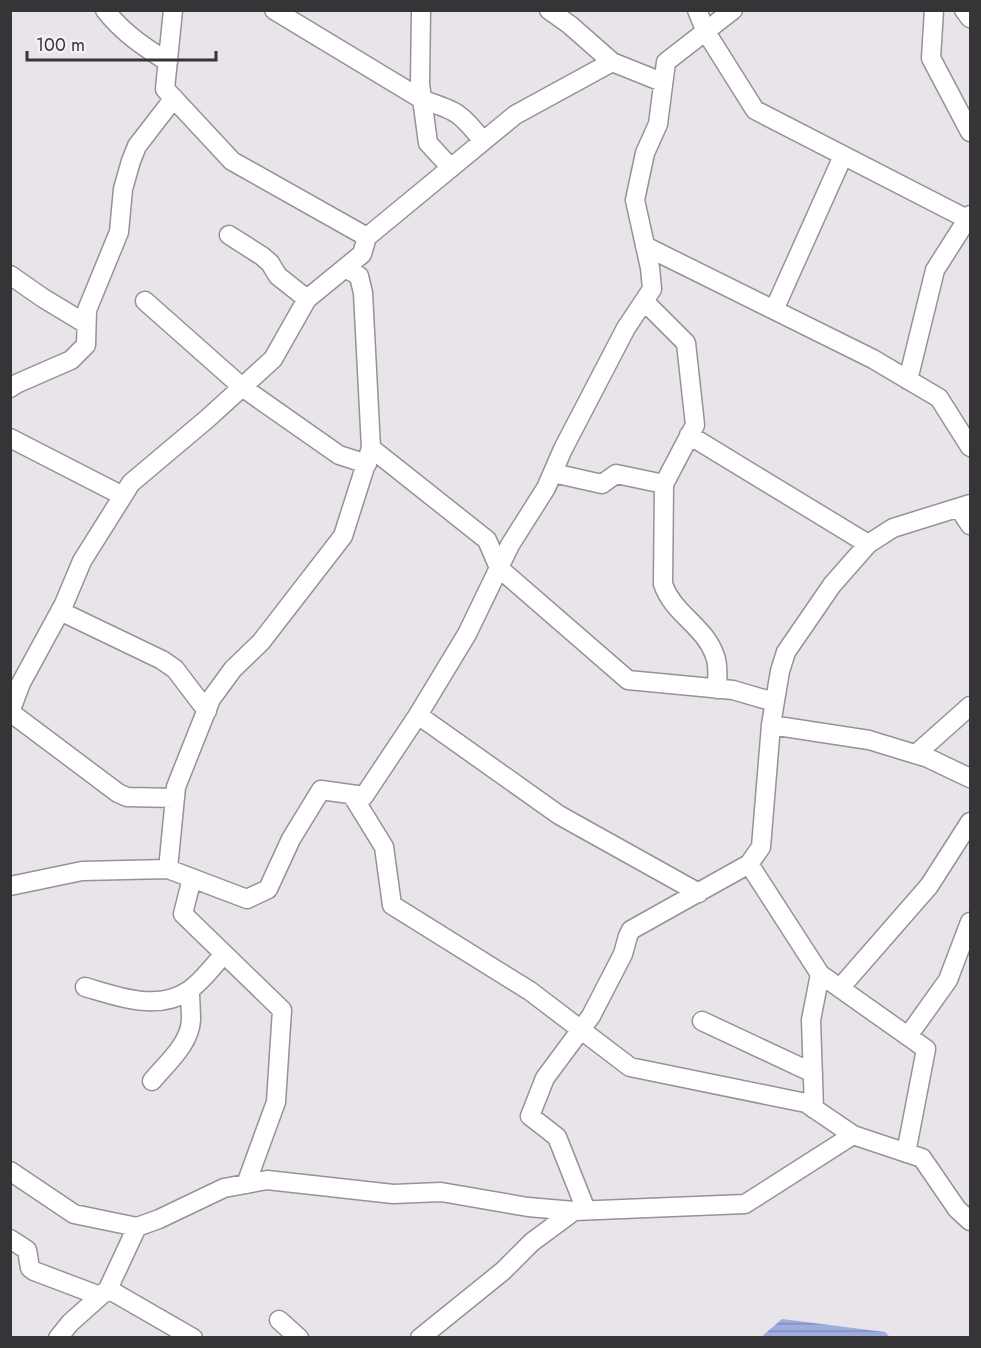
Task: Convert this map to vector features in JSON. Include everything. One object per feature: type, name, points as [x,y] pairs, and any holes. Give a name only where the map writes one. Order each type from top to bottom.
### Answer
[{"type":"street","points":[[105,10],[118,27],[168,62]]},
{"type":"street","points":[[173,10],[165,89],[232,161],[367,237]]},
{"type":"street","points":[[274,10],[423,100],[461,115],[483,141]]},
{"type":"street","points":[[421,10],[420,84],[428,143],[451,168]]},
{"type":"street","points":[[549,10],[612,62],[662,82]]},
{"type":"street","points":[[697,10],[706,33],[755,110],[969,217],[935,270],[908,380]]},
{"type":"street","points":[[10,886],[82,871],[168,869],[247,899],[268,889],[291,839],[321,790],[364,796],[418,715],[443,670],[467,634],[510,545],[546,488],[621,338],[652,289],[635,200],[645,153],[658,124],[666,62],[734,10]]},
{"type":"street","points":[[934,10],[931,58],[970,132]]},
{"type":"street","points":[[964,10],[970,18]]},
{"type":"street","points":[[175,798],[127,797],[118,793],[10,712],[16,680],[60,610],[82,561],[131,483],[273,359],[307,299],[362,254],[367,237],[515,115],[612,62]]},
{"type":"street","points":[[10,388],[71,360],[81,352],[88,339],[89,302],[119,232],[123,189],[131,161],[137,146],[174,98]]},
{"type":"street","points":[[774,310],[843,156]]},
{"type":"street","points":[[229,235],[262,256],[270,263],[278,276],[307,299]]},
{"type":"street","points":[[645,246],[873,359],[939,398],[970,447]]},
{"type":"street","points":[[168,869],[176,787],[211,699],[233,669],[261,642],[343,536],[369,456],[361,280],[345,268]]},
{"type":"street","points":[[10,275],[87,324]]},
{"type":"street","points":[[145,301],[242,387],[339,454],[351,460],[369,456],[487,540],[499,568],[628,680],[733,690],[774,702]]},
{"type":"street","points":[[644,301],[686,343],[695,425],[664,484],[663,584],[667,597],[709,643],[717,665],[717,689]]},
{"type":"street","points":[[689,435],[868,544]]},
{"type":"street","points":[[10,438],[123,495]]},
{"type":"street","points":[[553,473],[602,484],[616,474],[664,484]]},
{"type":"street","points":[[580,1210],[557,1137],[530,1116],[545,1077],[583,1030],[623,954],[631,930],[749,864],[761,847],[771,725],[780,671],[786,652],[832,585],[868,544],[893,528],[965,506],[970,525]]},
{"type":"street","points":[[60,610],[162,660],[175,669],[207,711]]},
{"type":"street","points":[[916,754],[970,706]]},
{"type":"street","points":[[418,715],[559,815],[699,893]]},
{"type":"street","points":[[771,725],[869,740],[916,754],[970,778]]},
{"type":"street","points":[[352,795],[384,847],[392,905],[530,991],[630,1067],[806,1103],[853,1135],[922,1158],[957,1209],[970,1221]]},
{"type":"street","points":[[840,988],[929,886],[970,822]]},
{"type":"street","points":[[749,864],[820,974],[927,1049],[906,1153]]},
{"type":"street","points":[[192,878],[183,914],[282,1010],[276,1102],[246,1184]]},
{"type":"street","points":[[908,1036],[948,980],[970,922]]},
{"type":"street","points":[[85,987],[137,1002],[178,997],[190,990],[224,954]]},
{"type":"street","points":[[814,1108],[811,1020],[820,974]]},
{"type":"street","points":[[152,1081],[179,1049],[187,1035],[191,1022],[190,990]]},
{"type":"street","points":[[702,1021],[813,1073]]},
{"type":"street","points":[[10,1171],[74,1214],[137,1227],[224,1188],[267,1180],[393,1194],[441,1192],[528,1207],[580,1210],[746,1204],[853,1135]]},
{"type":"street","points":[[420,1338],[503,1271],[531,1242],[580,1210]]},
{"type":"street","points":[[58,1338],[70,1323],[104,1293],[137,1227]]},
{"type":"street","points":[[10,1239],[27,1250],[30,1268],[34,1271],[104,1293],[193,1338]]},
{"type":"street","points":[[279,1320],[299,1338]]},
{"type":"water","points":[[782,1319],[885,1332],[890,1337],[761,1337]]}]
